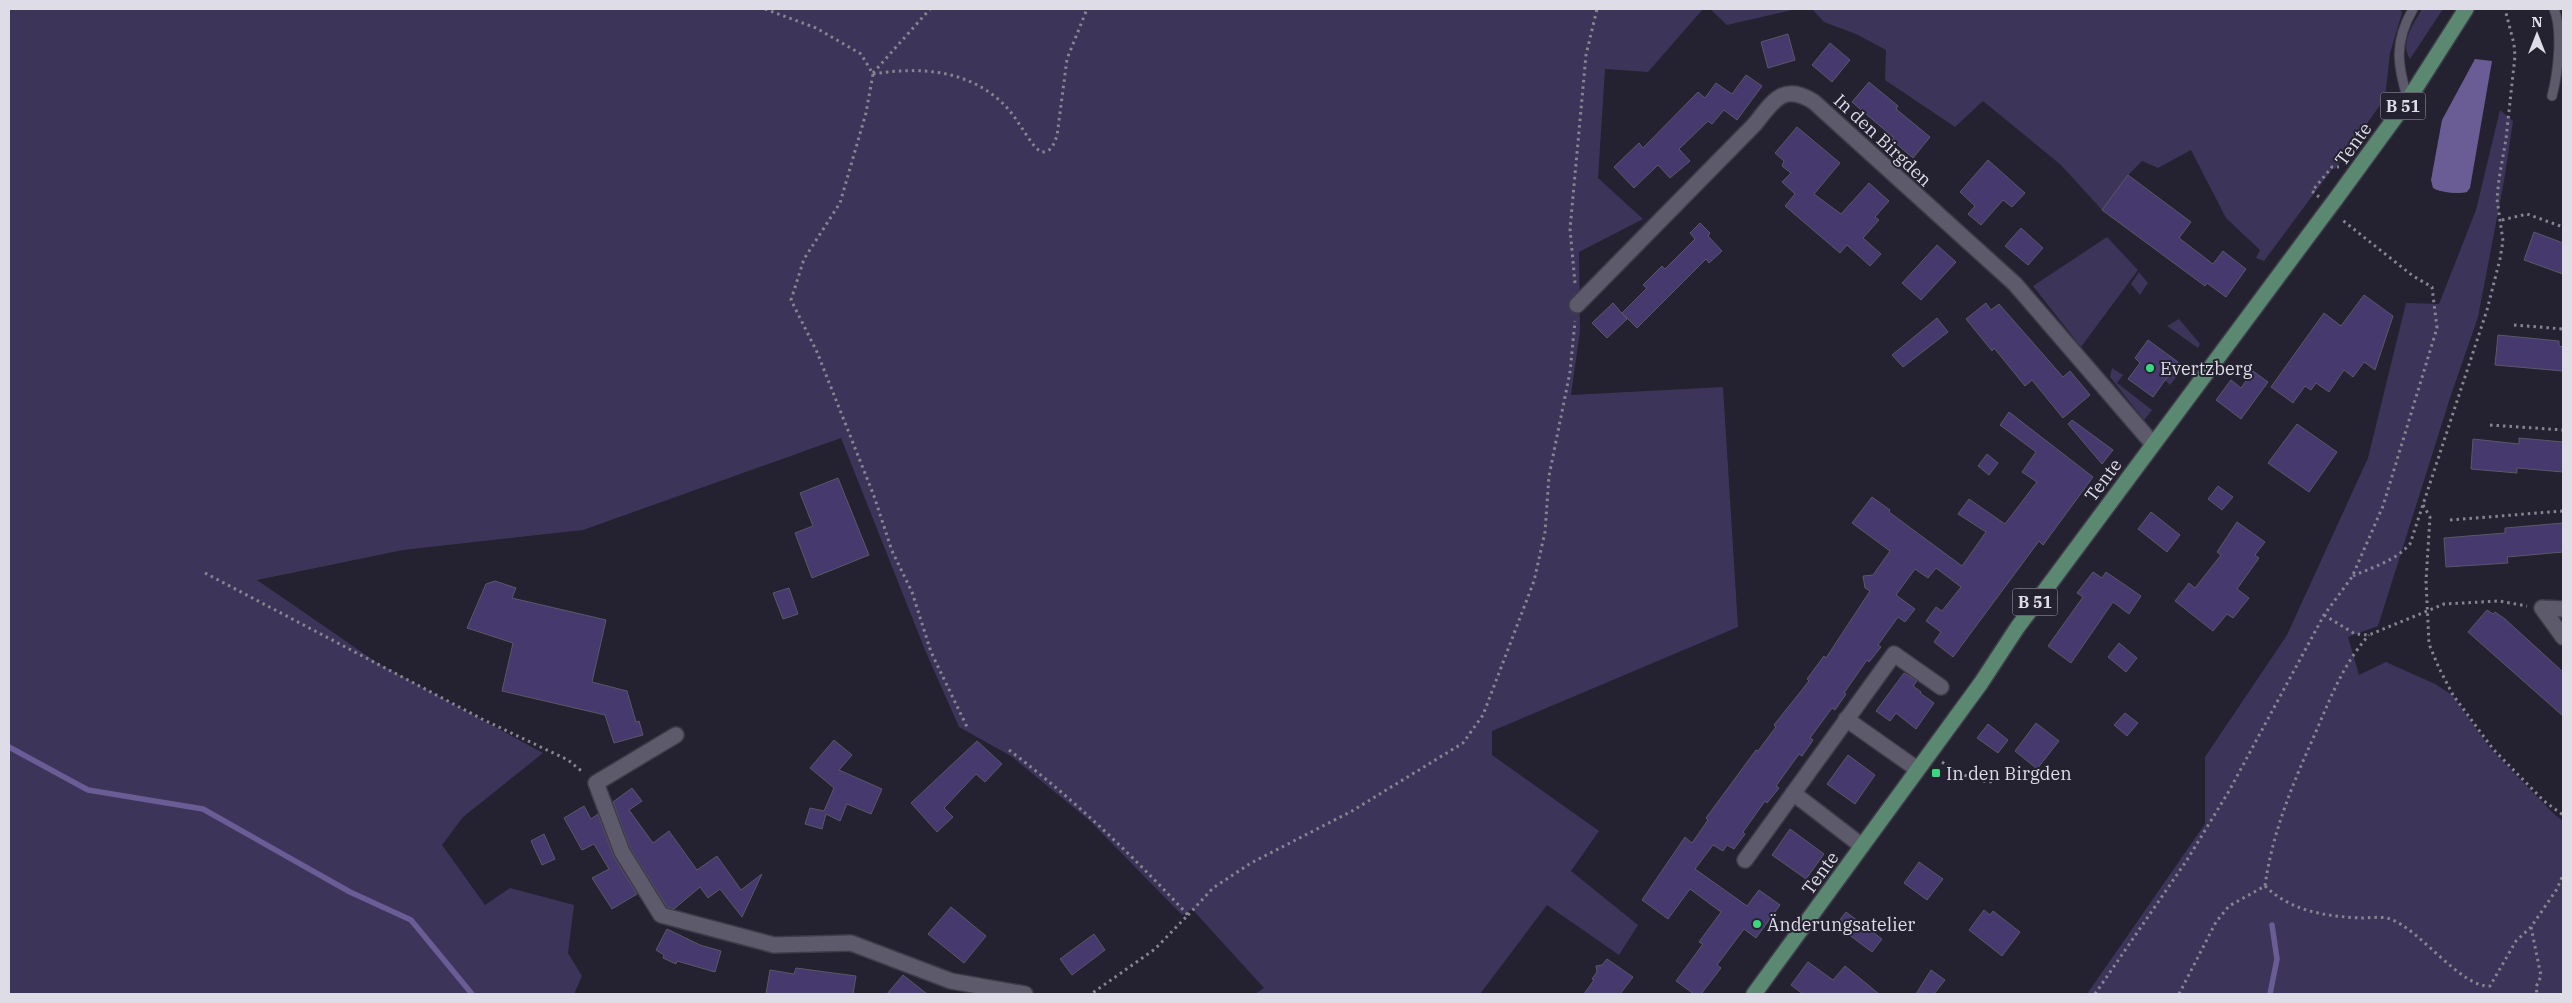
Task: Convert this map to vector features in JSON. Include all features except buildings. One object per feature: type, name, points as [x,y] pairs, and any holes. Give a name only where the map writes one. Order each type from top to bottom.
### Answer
[{"type":"main road","name":"Tente","points":[[1754,994],[1981,683],[2017,628],[2153,444],[2233,340],[2408,100],[2466,9]]},
{"type":"street","name":"In den Birgden","points":[[1577,305],[1755,124],[1772,102],[1786,94],[1802,94],[1814,102],[2016,284],[2153,444]]},
{"type":"street","points":[[2542,608],[2563,610]]},
{"type":"street","points":[[2542,608],[2563,637]]},
{"type":"street","points":[[1744,860],[1894,654],[1940,687]]},
{"type":"street","points":[[1846,719],[1917,769]]},
{"type":"street","points":[[676,736],[596,783],[622,852],[661,915],[774,945],[851,943],[951,981],[1025,994]]},
{"type":"street","name":"Tente","points":[[1793,793],[1862,846]]},
{"type":"lane","points":[[2408,100],[2399,72],[2398,50],[2413,9]]},
{"type":"lane","points":[[2552,96],[2557,76],[2558,43],[2554,9]]},
{"type":"path","points":[[765,9],[816,28],[861,54],[873,74]]},
{"type":"path","points":[[930,9],[873,74],[866,113],[840,203],[804,259],[791,300],[817,352],[848,435],[874,496],[892,550],[912,592],[931,652],[968,729]]},
{"type":"path","points":[[873,74],[903,69],[951,73],[982,87],[1009,110],[1036,148],[1040,152],[1047,152],[1053,147],[1057,136],[1066,59],[1078,26],[1087,9]]},
{"type":"path","points":[[1091,994],[1155,948],[1213,888],[1251,863],[1352,811],[1463,743],[1483,715],[1534,581],[1545,532],[1550,476],[1570,372],[1577,305],[1570,229],[1586,55],[1597,9]]},
{"type":"path","points":[[2352,577],[2401,554],[2410,544],[2487,310],[2503,241],[2498,199],[2499,178],[2506,139],[2515,56],[2514,44],[2504,9]]},
{"type":"path","points":[[2312,191],[2332,167]]},
{"type":"path","points":[[2502,220],[2527,214],[2563,227]]},
{"type":"path","points":[[2095,994],[2187,860],[2229,791],[2324,615],[2352,577],[2383,506],[2436,328],[2432,287],[2414,276],[2346,225]]},
{"type":"path","points":[[2514,325],[2563,329]]},
{"type":"path","points":[[2490,425],[2563,430]]},
{"type":"path","points":[[2423,505],[2430,517],[2429,644],[2453,695],[2493,749],[2544,801],[2563,815]]},
{"type":"path","points":[[2450,520],[2563,511]]},
{"type":"path","points":[[205,573],[482,720],[568,760],[596,783]]},
{"type":"path","points":[[2324,615],[2355,634],[2369,634],[2444,604],[2499,601],[2542,608]]},
{"type":"path","points":[[2265,886],[2269,857],[2281,817],[2307,753],[2338,679],[2352,654],[2369,634]]},
{"type":"path","points":[[1009,750],[1052,783],[1131,853],[1188,915]]},
{"type":"path","points":[[1929,753],[1966,776],[1981,781],[1994,782]]},
{"type":"path","points":[[2265,886],[2280,900],[2313,912],[2390,919],[2426,943],[2456,970],[2482,986],[2490,986],[2516,941],[2531,927],[2557,889],[2563,875]]},
{"type":"path","points":[[2178,994],[2216,922],[2229,906],[2265,886]]},
{"type":"path","points":[[2531,927],[2541,976],[2536,987],[2537,994]]},
{"type":"shaded area","points":[[9,9],[1703,9],[1648,72],[1605,69],[1598,178],[1643,219],[1579,252],[1580,331],[1571,395],[1723,387],[1738,627],[1492,731],[1492,755],[1599,831],[1571,871],[1638,925],[1619,955],[1547,905],[1480,994],[1255,994],[1264,988],[1192,909],[1182,915],[1090,821],[1011,756],[959,727],[925,650],[841,438],[583,530],[403,550],[257,580],[379,664],[543,753],[463,817],[442,845],[485,905],[510,888],[574,905],[568,953],[582,976],[574,994],[9,994]]},
{"type":"shaded area","points":[[1710,9],[1796,9],[1727,25]]},
{"type":"shaded area","points":[[1812,9],[2400,9],[2402,13],[2390,53],[2385,98],[2335,169],[2333,168],[2264,261],[2256,258],[2260,250],[2226,218],[2191,150],[2158,168],[2142,161],[2128,175],[2102,210],[2061,165],[1983,101],[1955,127],[1885,80],[1886,50],[1856,34],[1824,22]]},
{"type":"shaded area","points":[[2422,9],[2443,9],[2410,59],[2407,53],[2407,40]]},
{"type":"shaded area","points":[[2475,59],[2492,61],[2470,188],[2467,192],[2463,193],[2450,193],[2433,188],[2431,180],[2442,120]]},
{"type":"shaded area","points":[[2500,110],[2513,121],[2504,181],[2478,317],[2450,398],[2378,626],[2348,637],[2359,675],[2386,662],[2435,684],[2452,695],[2490,748],[2563,821],[2563,994],[2087,994],[2205,824],[2205,757],[2287,635],[2368,458],[2406,303],[2439,304],[2476,210]]},
{"type":"shaded area","points":[[2107,237],[2138,270],[2081,347],[2033,286]]},
{"type":"shaded area","points":[[2139,272],[2148,283],[2140,295],[2131,284]]},
{"type":"shaded area","points":[[2179,319],[2200,344],[2198,348],[2167,326]]},
{"type":"shaded area","points":[[2178,362],[2184,367],[2170,385],[2165,380]]},
{"type":"shaded area","points":[[2112,368],[2123,375],[2117,383],[2152,410],[2144,420],[2110,377]]},
{"type":"waterway","points":[[9,747],[88,790],[203,809],[350,892],[411,920],[472,994]]},
{"type":"waterway","points":[[2270,994],[2277,959],[2272,925]]},
{"type":"place","name":"Evertzberg","points":[[2150,368]]},
{"type":"place","name":"In den Birgden","points":[[1936,773]]},
{"type":"place","name":"Änderungsatelier","points":[[1757,924]]}]
